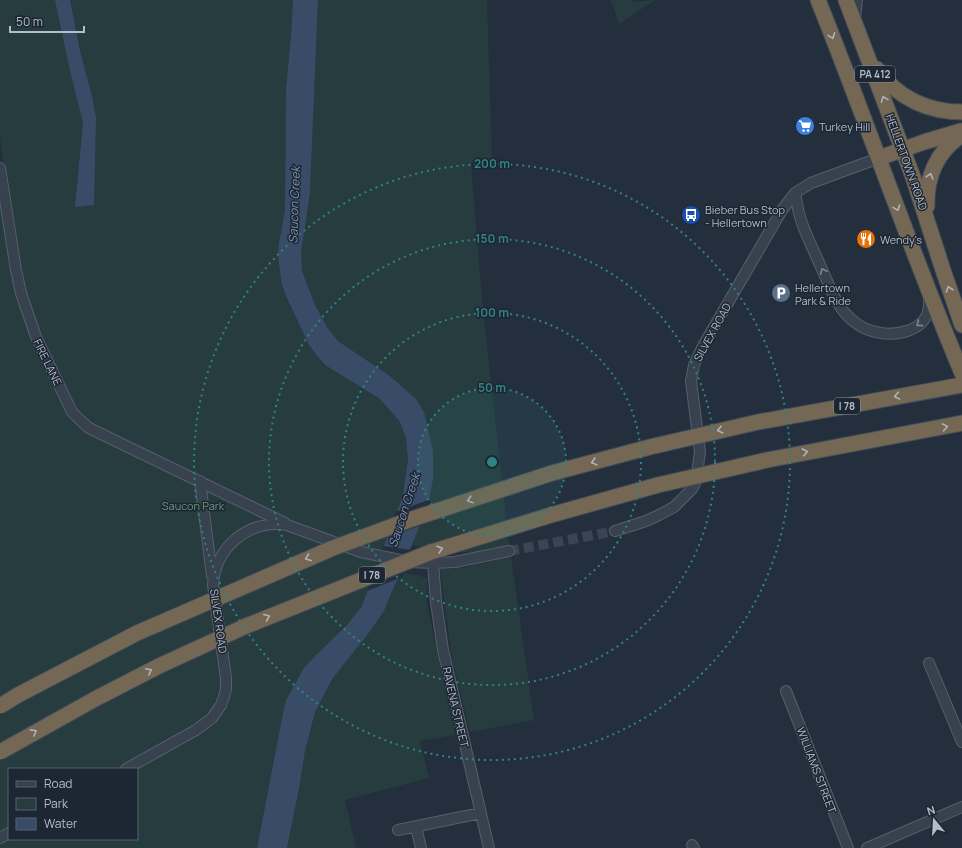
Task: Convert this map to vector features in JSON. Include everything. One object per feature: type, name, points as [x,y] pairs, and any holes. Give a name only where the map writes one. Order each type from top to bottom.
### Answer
[{"type":"highway","name":"PA 412","points":[[818,0],[922,276],[962,373]]},
{"type":"highway","name":"HELLERTOWN ROAD","points":[[846,0],[913,177],[942,270],[962,326]]},
{"type":"highway","points":[[867,53],[884,79],[904,96],[935,109],[962,112]]},
{"type":"highway","points":[[878,158],[938,135],[962,122]]},
{"type":"highway","points":[[903,149],[962,131]]},
{"type":"highway","points":[[930,229],[927,196],[930,177],[942,152],[953,141],[962,135]]},
{"type":"highway","name":"I 78","points":[[0,706],[18,695],[138,633],[333,548],[412,519],[552,474],[650,447],[758,422],[962,383]]},
{"type":"highway","name":"I 78","points":[[0,752],[95,699],[172,660],[246,626],[438,550],[658,485],[767,460],[962,423]]},
{"type":"street","points":[[855,21],[857,0]]},
{"type":"street","name":"SILVEX ROAD","points":[[615,531],[659,515],[674,507],[692,489],[696,481],[700,452],[692,389],[692,374],[694,365],[703,346],[782,210],[795,193],[817,180],[878,158]]},
{"type":"street","name":"FIRE LANE","points":[[0,168],[21,293],[36,337],[72,412],[89,428],[294,527]]},
{"type":"street","points":[[795,193],[800,217],[812,247],[841,306],[849,317],[856,323],[874,331],[891,334],[907,331],[920,325],[926,319],[929,308],[928,295],[922,276]]},
{"type":"street","points":[[200,481],[213,585]]},
{"type":"street","name":"SILVEX ROAD","points":[[128,768],[196,730],[212,718],[221,705],[226,689],[226,678],[213,585],[215,571],[218,564],[227,548],[238,536],[256,528],[271,524],[280,524],[294,527],[372,555],[410,562],[433,563]]},
{"type":"street","points":[[433,563],[467,561],[509,551]]},
{"type":"street","name":"RAVENA STREET","points":[[433,563],[436,602],[443,650],[489,848]]},
{"type":"street","points":[[929,663],[962,742]]},
{"type":"street","name":"WILLIAMS STREET","points":[[786,691],[848,848]]},
{"type":"street","points":[[867,848],[962,807]]},
{"type":"street","points":[[398,830],[481,813]]},
{"type":"street","points":[[416,827],[421,848]]},
{"type":"green space","name":"Saucon Park","points":[[0,0],[293,0],[286,88],[285,210],[278,255],[281,281],[285,294],[309,345],[318,357],[325,365],[380,399],[400,422],[403,429],[406,438],[408,459],[406,479],[403,495],[378,566],[427,578],[427,604],[455,735],[420,741],[429,778],[345,800],[356,848],[287,848],[305,751],[315,712],[333,678],[384,611],[392,592],[362,606],[286,700],[257,848],[0,848],[0,189],[7,188],[0,137]]},
{"type":"green space","points":[[318,0],[487,0],[492,162],[471,163],[482,299],[509,545],[476,552],[442,552],[412,545],[416,534],[416,399],[390,376],[338,341],[327,327],[315,305],[302,271],[300,260],[302,240],[310,193]]},
{"type":"green space","points":[[611,0],[631,0],[631,2],[655,0],[619,24]]},
{"type":"green space","points":[[511,557],[534,720],[470,732],[452,659],[440,569],[462,568]]},
{"type":"water","points":[[55,0],[70,0],[80,51],[92,96],[96,118],[94,205],[75,207],[83,123]]},
{"type":"water","name":"Saucon Creek","points":[[293,0],[318,0],[310,193],[301,252],[302,271],[315,305],[327,327],[338,341],[390,376],[416,399],[424,412],[433,451],[433,479],[427,509],[384,611],[333,678],[315,712],[305,751],[287,848],[257,848],[286,700],[304,668],[347,625],[362,606],[403,495],[408,459],[406,438],[400,422],[380,399],[325,365],[318,357],[309,345],[285,294],[281,281],[278,255],[285,210],[286,88]]},
{"type":"pier","points":[[431,499],[429,509],[422,525],[385,538],[395,512]]},
{"type":"pier","points":[[383,546],[412,550],[402,577],[367,591]]},
{"type":"tunnel","points":[[509,551],[615,531]]},
{"type":"place","name":"Turkey Hill","points":[[805,126]]},
{"type":"place","name":"Bieber Bus Stop - Hellertown","points":[[691,215]]},
{"type":"place","name":"Wendy's","points":[[866,239]]},
{"type":"place","name":"Hellertown Park & Ride","points":[[781,293]]}]
